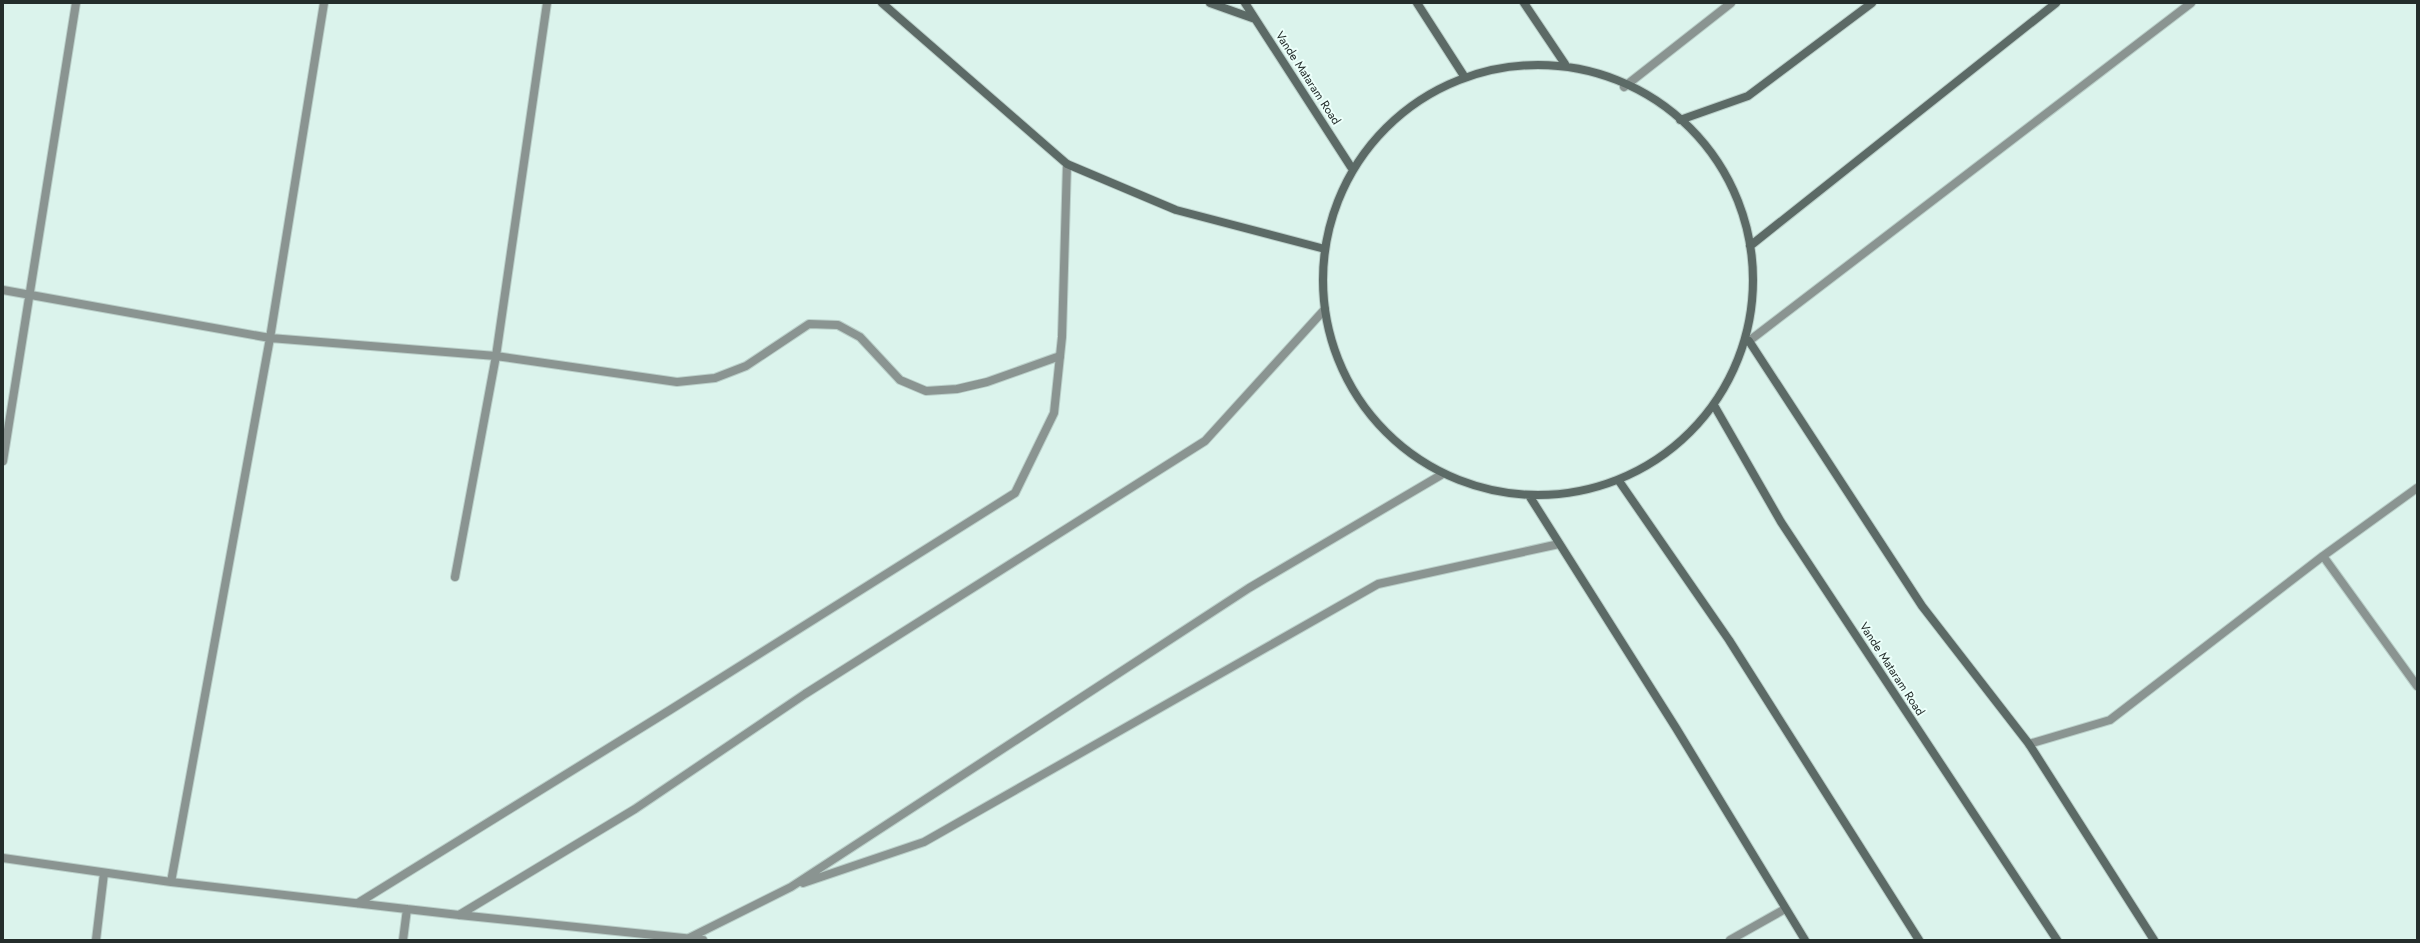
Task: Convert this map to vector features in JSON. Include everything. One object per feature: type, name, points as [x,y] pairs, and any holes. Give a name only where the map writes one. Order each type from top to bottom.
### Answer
[{"type":"main road","points":[[882,3],[1067,164],[1176,210],[1321,248]]},
{"type":"main road","points":[[1210,3],[1255,18]]},
{"type":"main road","name":"Vande Mataram Road","points":[[1245,3],[1351,167]]},
{"type":"main road","points":[[1417,3],[1464,76]]},
{"type":"main road","points":[[1524,3],[1565,64]]},
{"type":"main road","points":[[1680,120],[1748,96],[1872,3]]},
{"type":"main road","points":[[1750,246],[2056,3]]},
{"type":"main road","points":[[1565,64],[1659,100],[1707,144],[1740,200],[1755,270],[1749,341],[1715,407],[1672,451],[1619,481],[1530,497],[1441,475],[1370,419],[1327,338],[1321,248],[1351,167],[1400,111],[1464,76],[1565,64]]},
{"type":"main road","points":[[1749,341],[1922,606],[2029,744],[2154,940]]},
{"type":"main road","name":"Vande Mataram Road","points":[[1715,407],[1781,522],[2057,940]]},
{"type":"main road","points":[[1619,481],[1729,640],[1919,940]]},
{"type":"main road","points":[[1530,497],[1676,728],[1804,940]]},
{"type":"street","points":[[3,461],[76,3]]},
{"type":"street","points":[[171,882],[270,338],[324,3]]},
{"type":"street","points":[[456,577],[496,356],[547,3]]},
{"type":"street","points":[[1624,87],[1731,3]]},
{"type":"street","points":[[1749,341],[2191,3]]},
{"type":"street","points":[[358,903],[664,714],[1015,493],[1054,413],[1060,356],[1067,164]]},
{"type":"street","points":[[3,290],[270,338],[496,356],[677,382],[715,378],[746,366],[809,324],[838,325],[860,337],[900,380],[926,391],[957,390],[987,382],[1060,356]]},
{"type":"street","points":[[459,915],[635,809],[805,694],[1205,441],[1325,309]]},
{"type":"street","points":[[689,939],[791,887],[1249,588],[1441,475]]},
{"type":"street","points":[[2029,744],[2110,720],[2323,556],[2417,488]]},
{"type":"street","points":[[791,887],[924,842],[1378,584],[1559,544]]},
{"type":"street","points":[[2323,556],[2417,686]]},
{"type":"street","points":[[3,858],[171,882],[459,915],[703,940]]},
{"type":"street","points":[[96,940],[104,873]]},
{"type":"street","points":[[403,940],[407,909]]},
{"type":"street","points":[[1730,940],[1785,909]]}]
